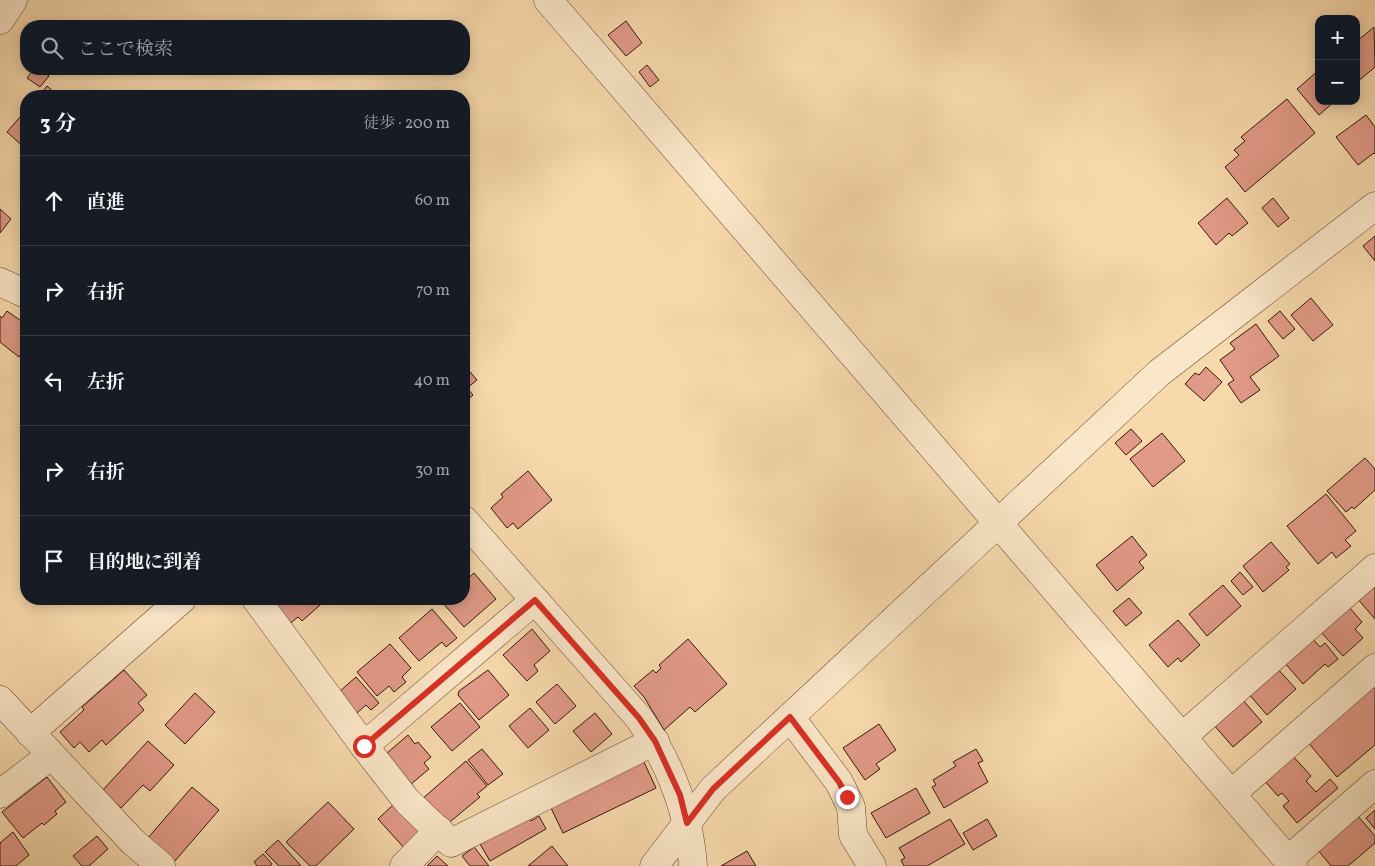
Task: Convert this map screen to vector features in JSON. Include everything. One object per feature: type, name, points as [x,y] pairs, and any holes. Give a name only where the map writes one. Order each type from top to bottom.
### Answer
[{"type":"street","points":[[0,20],[13,0]]},
{"type":"street","points":[[548,0],[1290,863],[1375,784]]},
{"type":"street","points":[[654,866],[713,789],[1159,373],[1375,206]]},
{"type":"street","points":[[0,282],[20,291]]},
{"type":"street","points":[[470,527],[639,718],[655,741],[680,795],[687,823],[692,866]]},
{"type":"street","points":[[1182,737],[1375,568]]},
{"type":"street","points":[[364,746],[535,600]]},
{"type":"street","points":[[30,733],[175,605]]},
{"type":"street","points":[[260,605],[407,801],[440,830],[451,843],[655,741]]},
{"type":"street","points":[[1231,794],[1375,668]]},
{"type":"street","points":[[0,700],[143,861]]},
{"type":"street","points":[[790,717],[839,782],[851,807],[853,835],[872,866]]},
{"type":"street","points":[[0,794],[50,756]]},
{"type":"street","points":[[404,866],[440,830]]},
{"type":"building","points":[[626,21],[642,43],[626,56],[608,35]]},
{"type":"building","points":[[1374,27],[1375,67],[1360,80],[1360,60],[1360,39]]},
{"type":"building","points":[[647,65],[659,80],[650,87],[639,72]]},
{"type":"building","points":[[1315,73],[1315,105],[1330,105],[1319,115],[1297,89]]},
{"type":"building","points":[[29,75],[49,76],[40,87],[27,78]]},
{"type":"building","points":[[1287,99],[1315,133],[1245,192],[1225,167],[1239,155],[1234,150],[1245,141],[1241,137]]},
{"type":"building","points":[[1366,115],[1375,127],[1375,154],[1358,165],[1336,137]]},
{"type":"building","points":[[20,117],[20,144],[7,132]]},
{"type":"building","points":[[1227,198],[1248,223],[1232,236],[1229,233],[1216,245],[1198,223]]},
{"type":"building","points":[[1273,198],[1289,218],[1278,227],[1262,208]]},
{"type":"building","points":[[0,209],[11,219],[0,233]]},
{"type":"building","points":[[1375,236],[1375,261],[1363,246]]},
{"type":"building","points":[[1311,298],[1333,325],[1313,341],[1291,315]]},
{"type":"building","points":[[7,311],[20,320],[19,357],[0,342],[0,316],[2,318]]},
{"type":"building","points":[[1280,311],[1295,329],[1283,339],[1268,321]]},
{"type":"building","points":[[1256,324],[1279,356],[1250,377],[1260,390],[1241,403],[1228,384],[1234,380],[1220,360],[1235,349],[1230,343]]},
{"type":"building","points":[[1206,367],[1222,382],[1204,401],[1185,384],[1195,373],[1199,375]]},
{"type":"building","points":[[470,372],[477,380],[470,386]]},
{"type":"building","points":[[1131,429],[1142,441],[1126,455],[1115,443]]},
{"type":"building","points":[[1162,433],[1185,461],[1153,487],[1130,459]]},
{"type":"building","points":[[1365,458],[1375,469],[1375,490],[1354,509],[1352,507],[1346,512],[1327,491]]},
{"type":"building","points":[[528,471],[552,500],[518,529],[513,523],[507,528],[491,508],[503,497],[501,494]]},
{"type":"building","points":[[1326,494],[1356,531],[1345,540],[1351,546],[1336,558],[1332,552],[1318,564],[1287,526]]},
{"type":"building","points":[[1132,536],[1147,555],[1139,562],[1144,568],[1117,591],[1096,565]]},
{"type":"building","points":[[1271,542],[1290,564],[1286,567],[1289,570],[1263,592],[1243,566]]},
{"type":"building","points":[[1240,572],[1253,587],[1243,595],[1231,581]]},
{"type":"building","points":[[474,573],[496,599],[464,627],[445,605],[470,605],[470,577]]},
{"type":"building","points":[[1375,583],[1375,619],[1357,598]]},
{"type":"building","points":[[1223,585],[1241,606],[1207,636],[1189,614]]},
{"type":"building","points":[[1129,598],[1142,613],[1126,626],[1113,611]]},
{"type":"building","points":[[270,605],[320,605],[302,621],[298,617],[288,625]]},
{"type":"building","points":[[1348,606],[1362,622],[1355,629],[1363,638],[1343,656],[1320,631]]},
{"type":"building","points":[[432,609],[457,638],[446,647],[442,642],[419,661],[399,638]]},
{"type":"building","points":[[1178,620],[1200,645],[1181,662],[1178,658],[1168,667],[1149,645]]},
{"type":"building","points":[[532,629],[550,651],[534,665],[538,671],[527,681],[503,655]]},
{"type":"building","points":[[1312,638],[1320,647],[1325,643],[1338,659],[1328,667],[1325,664],[1303,684],[1284,662]]},
{"type":"building","points":[[688,639],[727,684],[695,712],[690,707],[664,730],[644,697],[634,686],[653,670],[656,673],[661,668],[659,665]]},
{"type":"building","points":[[390,644],[411,668],[402,677],[406,682],[394,692],[389,686],[377,696],[357,672]]},
{"type":"building","points":[[1276,667],[1296,689],[1267,715],[1247,692]]},
{"type":"building","points":[[124,670],[147,695],[138,703],[144,710],[106,745],[102,740],[89,752],[80,742],[74,748],[60,732],[84,710],[82,707]]},
{"type":"building","points":[[488,670],[509,695],[479,720],[458,695],[459,691]]},
{"type":"building","points":[[356,677],[379,703],[371,710],[366,705],[357,713],[339,692]]},
{"type":"building","points":[[1375,683],[1375,745],[1337,777],[1307,741]]},
{"type":"building","points":[[557,684],[576,706],[555,724],[536,702]]},
{"type":"building","points":[[195,693],[215,712],[185,744],[165,725]]},
{"type":"building","points":[[1242,699],[1262,722],[1233,747],[1213,724]]},
{"type":"building","points":[[460,703],[480,727],[452,751],[431,727]]},
{"type":"building","points":[[530,708],[549,730],[528,748],[509,726]]},
{"type":"building","points":[[595,713],[612,734],[591,752],[573,731]]},
{"type":"building","points":[[879,724],[896,750],[876,764],[880,769],[865,780],[843,748]]},
{"type":"building","points":[[408,735],[415,744],[418,742],[431,757],[424,763],[429,769],[410,785],[379,760]]},
{"type":"building","points":[[148,741],[174,765],[150,791],[143,785],[121,808],[102,791]]},
{"type":"building","points":[[482,749],[503,774],[488,785],[468,760]]},
{"type":"building","points":[[976,749],[983,761],[978,763],[988,782],[944,808],[932,787],[936,785],[933,780],[956,766],[953,762]]},
{"type":"building","points":[[1291,754],[1311,776],[1306,781],[1316,792],[1330,779],[1338,788],[1297,823],[1283,806],[1289,801],[1282,793],[1278,796],[1262,778]]},
{"type":"building","points":[[643,760],[656,788],[563,833],[550,806]]},
{"type":"building","points":[[466,761],[487,786],[477,794],[480,797],[445,826],[422,799]]},
{"type":"building","points":[[47,777],[66,802],[55,811],[57,814],[44,825],[42,823],[23,838],[2,812]]},
{"type":"building","points":[[192,787],[219,810],[174,862],[147,839]]},
{"type":"building","points":[[916,788],[930,813],[886,838],[871,813]]},
{"type":"building","points":[[328,802],[354,829],[316,866],[310,866],[286,842]]},
{"type":"building","points":[[394,804],[423,834],[406,850],[378,819]]},
{"type":"building","points":[[1375,810],[1375,829],[1366,818]]},
{"type":"building","points":[[1357,815],[1375,836],[1375,843],[1348,866],[1331,866],[1317,849]]},
{"type":"building","points":[[539,816],[546,829],[490,861],[480,844],[528,817],[531,821]]},
{"type":"building","points":[[950,819],[965,844],[927,866],[904,866],[901,860],[905,858],[899,848]]},
{"type":"building","points":[[987,819],[997,836],[973,850],[963,833]]},
{"type":"building","points":[[13,832],[29,855],[16,866],[0,866],[0,843]]},
{"type":"building","points":[[97,836],[108,849],[89,866],[82,866],[73,856]]},
{"type":"building","points":[[278,840],[301,866],[279,866],[265,852]]},
{"type":"building","points":[[552,846],[568,866],[528,866]]},
{"type":"building","points":[[474,847],[489,866],[470,866],[462,856]]},
{"type":"building","points":[[747,851],[756,866],[721,866]]},
{"type":"building","points":[[263,854],[272,864],[270,866],[257,866],[254,862]]},
{"type":"building","points":[[437,856],[448,866],[427,866]]},
{"type":"route","points":[[364,746],[535,600],[639,718],[655,741],[680,795],[687,823],[713,789],[790,717],[839,782],[847,797]]}]
